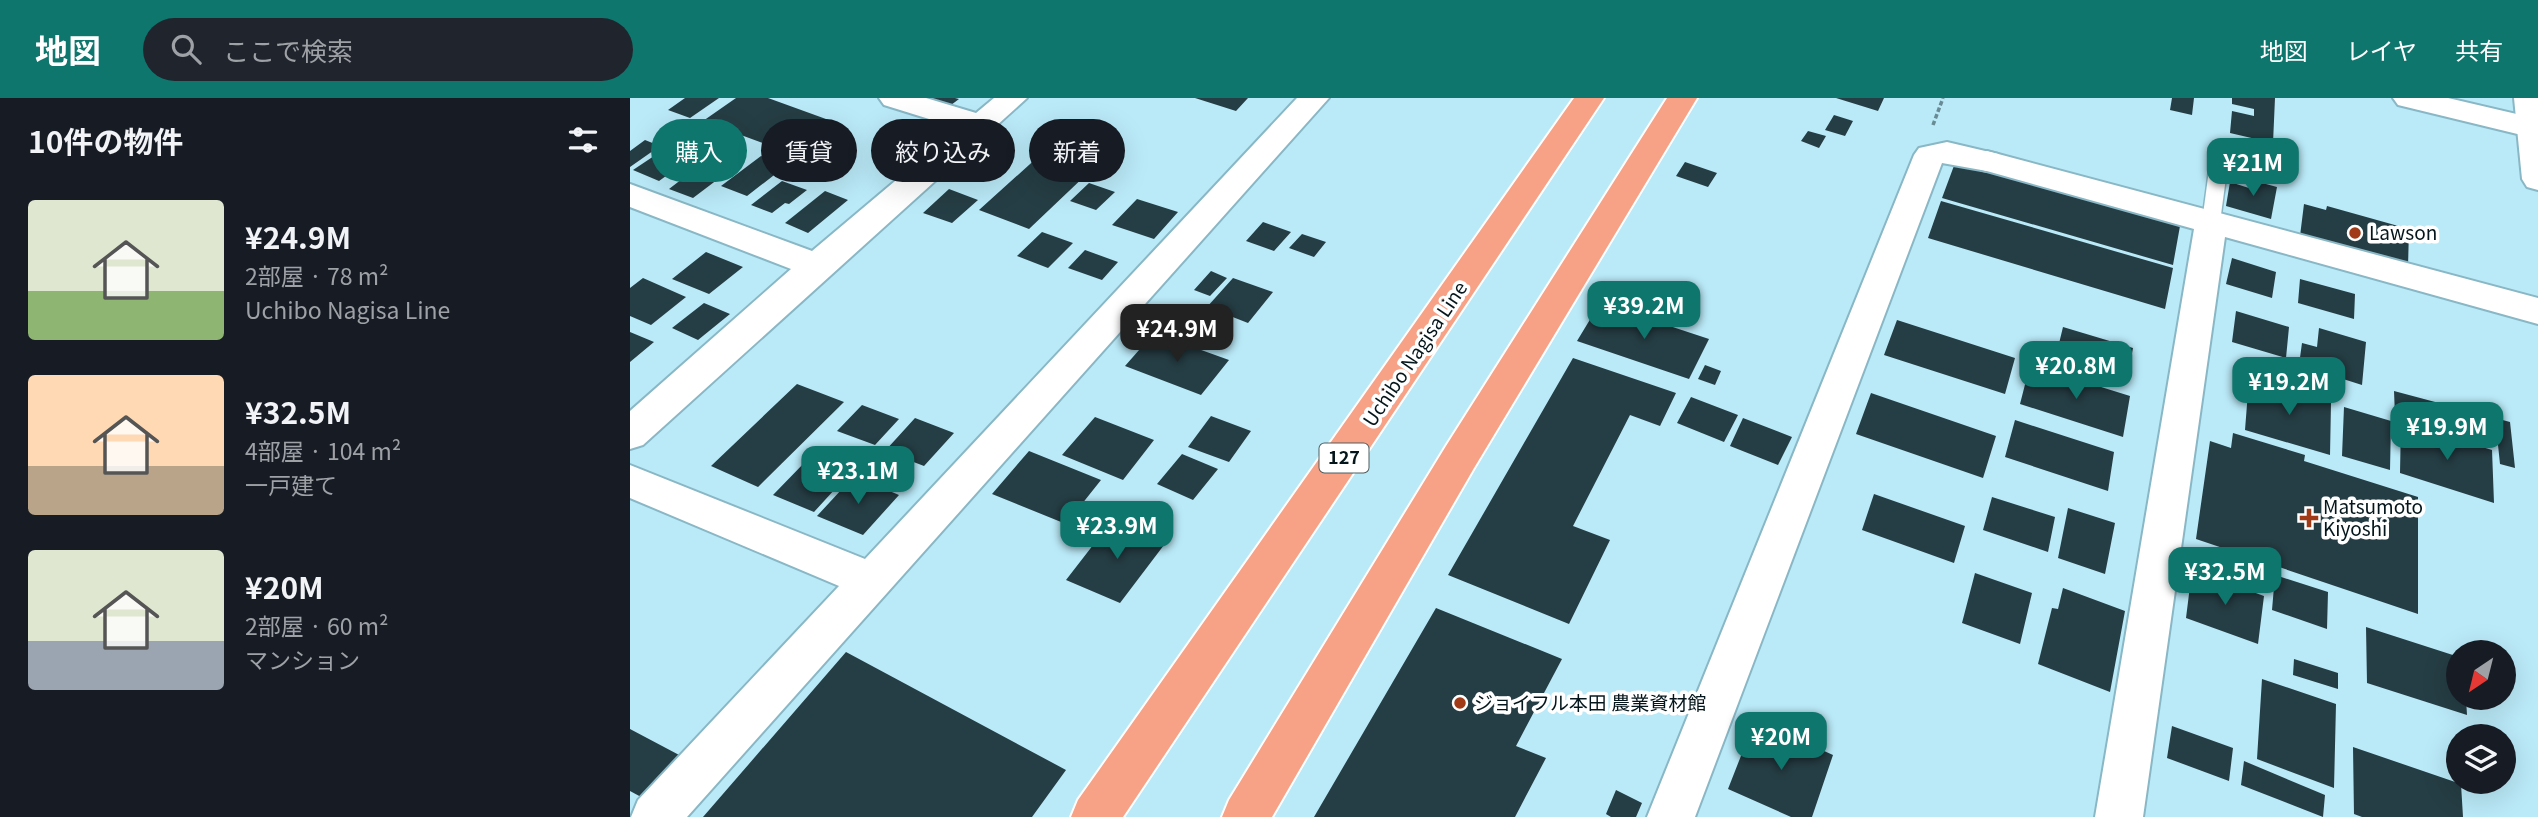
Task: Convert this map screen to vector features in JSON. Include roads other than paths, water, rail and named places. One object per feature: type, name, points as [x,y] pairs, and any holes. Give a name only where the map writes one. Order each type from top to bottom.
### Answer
[{"type":"highway","name":"Uchibo Nagisa Line","points":[[1095,817],[1589,98]]},
{"type":"highway","points":[[1246,817],[1467,446],[1682,98]]},
{"type":"street","points":[[894,98],[961,119]]},
{"type":"street","points":[[987,119],[1012,98]]},
{"type":"street","points":[[655,817],[1314,98]]},
{"type":"street","points":[[2408,98],[2528,111],[2538,179]]},
{"type":"street","points":[[1671,817],[1930,155],[1947,152],[1987,161],[2538,311]]},
{"type":"street","points":[[630,434],[914,182]]},
{"type":"street","points":[[630,195],[817,266]]},
{"type":"street","points":[[2119,817],[2211,222]]},
{"type":"street","points":[[630,481],[872,581]]},
{"type":"lane","points":[[2211,222],[2218,170]]},
{"type":"place","name":"Lawson","points":[[2355,233]]},
{"type":"place","name":"Matsumoto Kiyoshi","points":[[2309,518]]},
{"type":"place","name":"ジョイフル本田 農業資材館","points":[[1460,703]]}]
